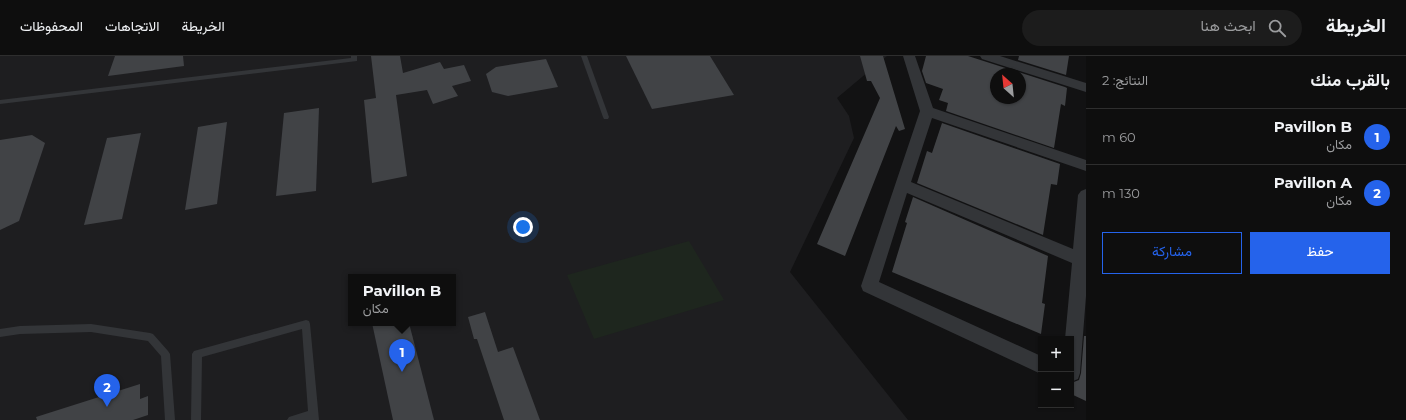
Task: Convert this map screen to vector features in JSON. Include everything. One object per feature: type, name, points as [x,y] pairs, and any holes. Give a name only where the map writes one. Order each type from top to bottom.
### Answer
[{"type":"street","points":[[909,56],[927,111],[869,286],[1038,364]]},
{"type":"street","points":[[986,56],[1086,88]]},
{"type":"street","points":[[927,111],[1086,166]]},
{"type":"street","points":[[903,185],[1080,259]]},
{"type":"street","points":[[1071,372],[1086,195]]},
{"type":"lane","points":[[0,102],[355,60],[354,56]]},
{"type":"lane","points":[[584,56],[606,117]]},
{"type":"lane","points":[[196,420],[197,354],[306,324],[313,417],[292,420]]},
{"type":"lane","points":[[0,333],[20,330],[91,328],[150,337],[165,354],[170,420]]},
{"type":"shaded area","points":[[0,56],[887,56],[837,98],[849,116],[854,138],[790,272],[908,420],[0,420]]},
{"type":"shaded area","points":[[689,241],[724,300],[594,339],[567,275]]},
{"type":"building","points":[[115,56],[183,56],[184,66],[108,76]]},
{"type":"building","points":[[371,56],[400,56],[403,73],[440,62],[444,69],[464,65],[471,81],[452,86],[458,96],[433,104],[427,90],[396,95],[407,176],[372,183],[364,100],[376,98]]},
{"type":"building","points":[[626,56],[710,56],[734,95],[652,109]]},
{"type":"building","points":[[860,56],[883,56],[905,129],[899,131],[896,126],[845,256],[817,244],[880,98],[871,81],[867,81]]},
{"type":"building","points":[[926,56],[968,56],[1006,68],[990,68],[990,104],[1026,104],[1026,75],[1067,88],[1065,106],[1061,104],[1054,148],[946,111],[948,103],[939,100],[943,89],[926,83],[922,71]]},
{"type":"building","points":[[1019,56],[1069,56],[1066,75],[1018,60]]},
{"type":"building","points":[[546,59],[558,87],[508,96],[492,92],[486,74],[496,67]]},
{"type":"building","points":[[319,108],[316,191],[276,196],[284,113]]},
{"type":"building","points":[[227,122],[217,204],[185,210],[198,127]]},
{"type":"building","points":[[942,123],[1060,164],[1057,185],[1051,184],[1043,235],[917,183],[927,151],[932,153]]},
{"type":"building","points":[[141,133],[122,219],[84,225],[107,138]]},
{"type":"building","points":[[32,135],[45,143],[19,221],[0,230],[0,140]]},
{"type":"building","points":[[913,197],[1048,256],[1042,303],[1045,304],[1041,334],[892,272],[907,223],[905,222]]},
{"type":"building","points":[[485,312],[498,352],[513,347],[540,420],[504,420],[477,339],[474,339],[468,317]]},
{"type":"building","points":[[373,326],[410,326],[434,420],[393,420]]},
{"type":"building","points":[[1084,336],[1086,336],[1086,401],[1074,395],[1074,382],[1079,380]]},
{"type":"building","points":[[140,384],[140,399],[148,396],[148,415],[133,420],[37,420],[36,417]]},
{"type":"place","name":"Pavillon B","points":[[402,372]]},
{"type":"place","name":"Pavillon A","points":[[107,407]]}]
